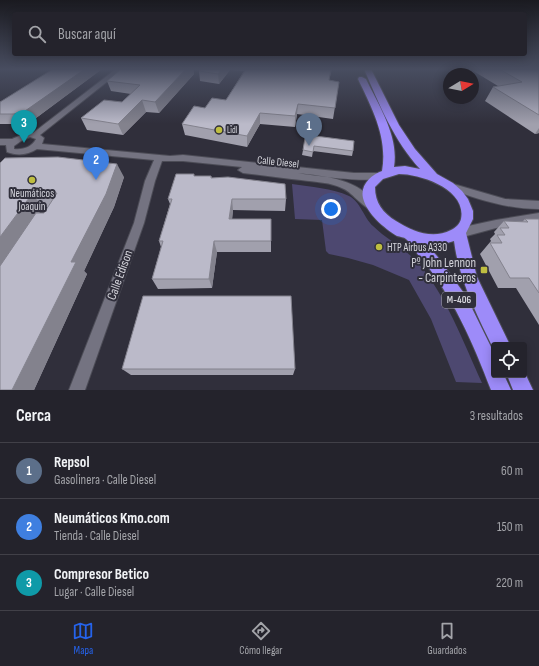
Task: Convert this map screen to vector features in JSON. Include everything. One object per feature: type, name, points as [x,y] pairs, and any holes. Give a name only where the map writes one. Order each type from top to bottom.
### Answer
[{"type":"highway","points":[[366,87],[388,137],[391,152],[391,164],[370,187],[370,202],[374,210]]},
{"type":"highway","points":[[375,87],[398,133],[411,152],[436,178]]},
{"type":"highway","points":[[383,174],[409,170],[422,172],[450,186],[462,199],[467,209],[465,226],[459,233]]},
{"type":"highway","name":"M-406","points":[[374,210],[389,225],[411,236],[434,240],[447,239],[459,233],[461,252],[471,282],[500,342]]},
{"type":"highway","name":"M-406","points":[[411,236],[432,260],[460,301],[491,368]]},
{"type":"highway","name":"M-406","points":[[496,378],[501,390]]},
{"type":"highway","points":[[517,378],[523,390]]},
{"type":"street","points":[[5,159],[12,147],[23,137],[35,136],[97,87]]},
{"type":"street","points":[[35,136],[38,136],[40,140],[36,146]]},
{"type":"street","points":[[0,142],[12,147]]},
{"type":"street","name":"Calle Diesel","points":[[12,147],[26,150],[36,146],[164,159],[181,163],[328,180],[347,186],[359,194],[374,210]]},
{"type":"street","name":"Calle Diesel","points":[[164,159],[183,158],[354,176],[383,174]]},
{"type":"street","name":"Calle Edison","points":[[77,390],[139,223],[150,181],[164,159]]},
{"type":"street","points":[[450,186],[492,199],[531,206],[539,205]]},
{"type":"street","points":[[459,233],[496,224],[539,217]]},
{"type":"shaded area","points":[[292,184],[329,189],[353,198],[373,226],[406,251],[416,261],[445,303],[482,383],[456,382],[431,319],[409,280],[373,265],[329,254],[326,251],[322,220],[295,219]]},
{"type":"building","points":[[24,87],[59,87],[25,111],[14,114],[0,114],[0,102]]},
{"type":"building","points":[[138,87],[169,87],[155,102],[142,100],[118,124],[81,118],[104,100],[122,102]]},
{"type":"building","points":[[234,87],[338,87],[335,108],[298,104],[295,116],[260,113],[247,136],[182,124],[194,106],[205,108],[212,98],[226,100]]},
{"type":"building","points":[[493,87],[539,87],[539,115]]},
{"type":"building","points":[[306,132],[316,133],[315,136],[354,141],[353,151],[314,146],[313,152],[303,150]]},
{"type":"building","points":[[58,157],[117,164],[106,194],[71,262],[76,262],[12,390],[0,390],[0,266],[36,213],[44,213],[57,193],[32,194],[0,237],[0,163],[5,158]]},
{"type":"building","points":[[176,174],[194,174],[194,176],[211,176],[211,178],[228,177],[285,184],[286,199],[232,199],[229,219],[271,219],[271,241],[214,241],[209,279],[152,279],[163,241],[159,241],[172,199],[168,199]]},
{"type":"building","points":[[525,219],[539,219],[539,293],[529,278],[510,278],[490,243],[502,243],[497,235],[505,235],[500,228],[509,228],[504,221],[528,222]]},
{"type":"building","points":[[143,296],[291,296],[295,369],[122,369]]},
{"type":"place","name":"Lidl","points":[[219,130]]},
{"type":"place","name":"Compresor Betico","points":[[24,143]]},
{"type":"place","name":"Repsol","points":[[309,146]]},
{"type":"place","name":"Neumáticos Joaquín","points":[[32,180]]},
{"type":"place","name":"Neumáticos Kmo.com","points":[[96,180]]},
{"type":"place","name":"HTP Airbus A330","points":[[379,247]]},
{"type":"place","name":"Pº John Lennon - Carpinteros","points":[[484,270]]}]
